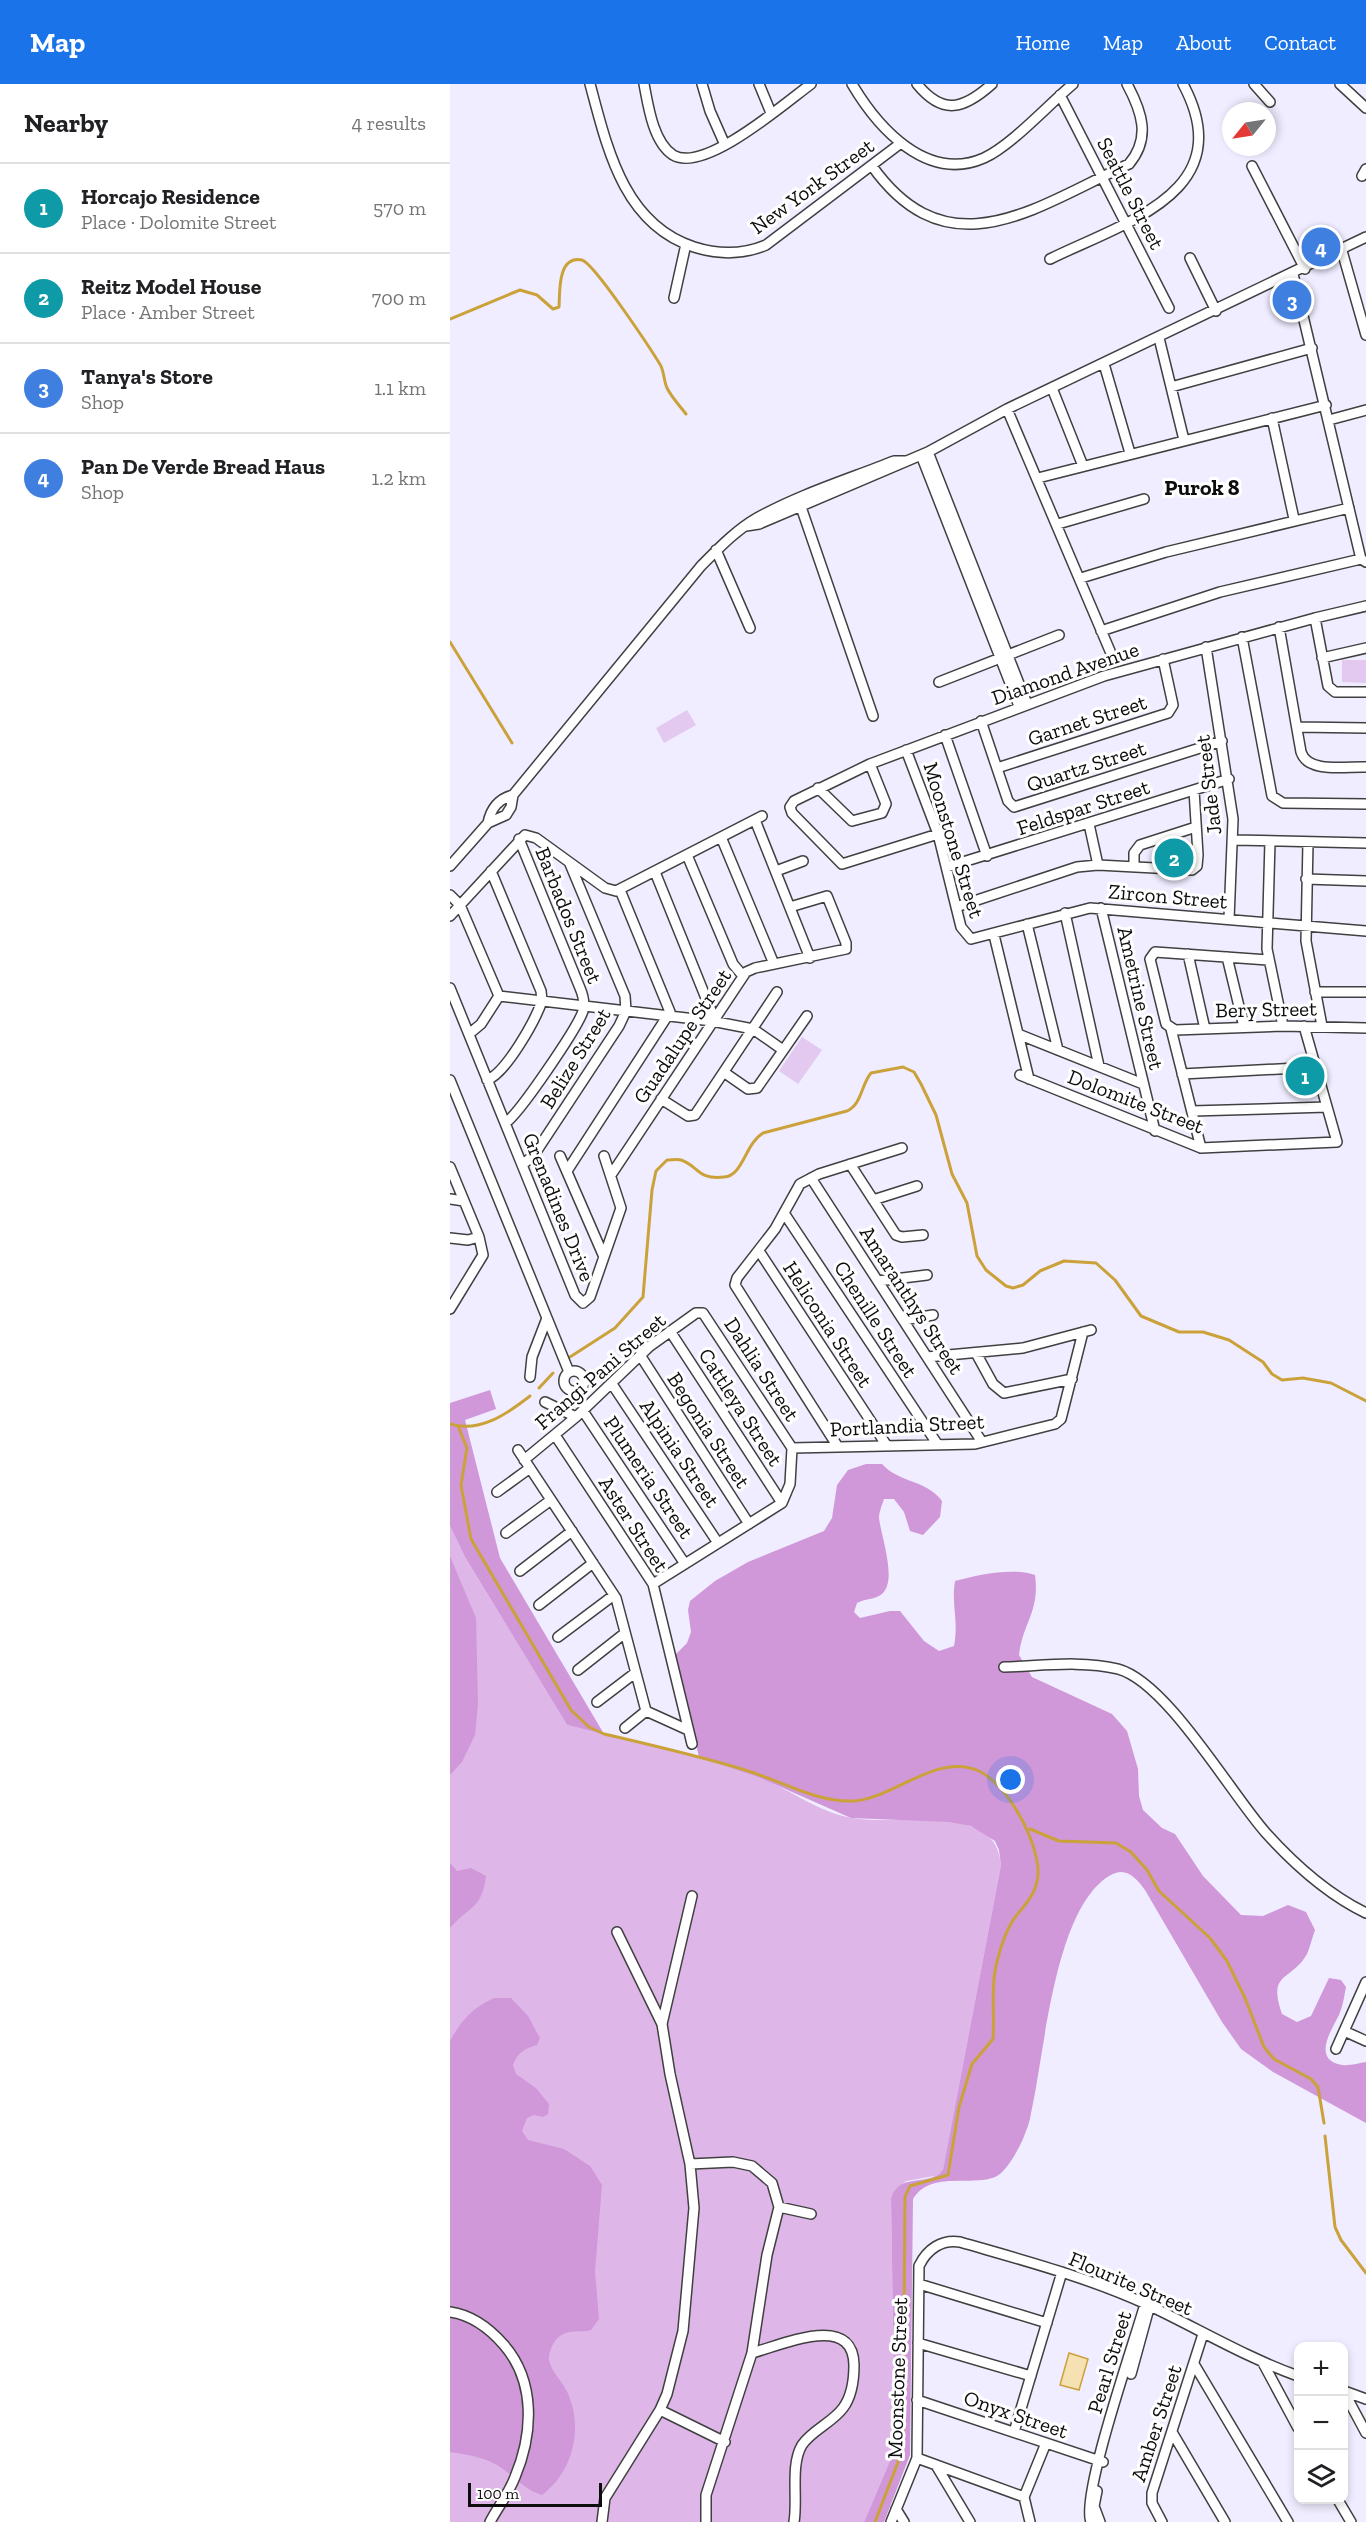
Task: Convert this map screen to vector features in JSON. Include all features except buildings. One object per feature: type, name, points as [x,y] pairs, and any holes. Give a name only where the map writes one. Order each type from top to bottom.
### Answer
[{"type":"street","name":"New York Street","points":[[590,84],[611,157],[626,192],[647,219],[665,233],[686,244],[726,253],[743,253],[766,245],[901,143]]},
{"type":"street","points":[[644,84],[657,134],[672,154],[690,159],[698,158],[725,145],[811,84]]},
{"type":"street","points":[[702,84],[710,111],[725,145]]},
{"type":"street","points":[[759,84],[771,113]]},
{"type":"street","points":[[852,84],[873,115],[901,143],[930,160],[943,164],[969,163],[1000,148],[1073,84]]},
{"type":"street","points":[[917,84],[933,101],[944,105],[962,105],[990,85]]},
{"type":"street","points":[[872,166],[903,202],[926,216],[946,223],[970,224],[1010,219],[1129,164],[1139,152],[1143,134],[1138,104],[1127,84]]},
{"type":"street","points":[[1050,259],[1125,222],[1174,194],[1186,181],[1198,141],[1198,123],[1194,105],[1183,84]]},
{"type":"street","points":[[1254,84],[1270,102]]},
{"type":"street","points":[[1340,84],[1366,108]]},
{"type":"street","name":"Seattle Street","points":[[1060,95],[1169,308]]},
{"type":"street","points":[[1252,165],[1305,269]]},
{"type":"street","points":[[746,526],[759,525],[925,454],[1007,410],[1305,269],[1366,237]]},
{"type":"street","points":[[674,298],[686,244]]},
{"type":"street","points":[[1342,251],[1366,335]]},
{"type":"street","points":[[1190,258],[1216,311]]},
{"type":"street","points":[[1101,631],[1220,592],[1364,561],[1349,508],[1293,274]]},
{"type":"street","points":[[1159,338],[1184,440]]},
{"type":"street","points":[[1171,387],[1312,348]]},
{"type":"street","points":[[1104,364],[1130,453]]},
{"type":"street","points":[[1052,388],[1083,466]]},
{"type":"street","points":[[1038,478],[1326,405]]},
{"type":"street","points":[[1007,410],[1058,524],[1110,651]]},
{"type":"street","points":[[1329,420],[1366,410]]},
{"type":"street","points":[[1272,418],[1294,519]]},
{"type":"street","points":[[925,454],[1023,705]]},
{"type":"street","points":[[488,823],[490,813],[498,802],[513,795],[717,550],[756,519],[894,461],[908,460]]},
{"type":"street","points":[[1058,524],[1144,499]]},
{"type":"street","points":[[801,507],[873,716]]},
{"type":"street","points":[[1081,578],[1166,552],[1294,519],[1349,508]]},
{"type":"street","points":[[717,550],[750,628]]},
{"type":"street","name":"Diamond Avenue","points":[[938,834],[842,864],[792,813],[790,807],[792,802],[818,788],[870,764],[1023,705],[1163,658],[1366,606]]},
{"type":"street","points":[[1315,618],[1326,683],[1332,691],[1366,692]]},
{"type":"street","points":[[1279,627],[1303,757],[1309,764],[1366,766]]},
{"type":"street","points":[[939,682],[1059,635]]},
{"type":"street","points":[[1242,637],[1272,796],[1283,803],[1366,804]]},
{"type":"street","name":"Jade Street","points":[[1206,647],[1229,779],[1234,840],[1229,919]]},
{"type":"street","points":[[1322,658],[1366,648]]},
{"type":"street","name":"Garnet Street","points":[[997,768],[1168,713],[1173,705],[1163,658]]},
{"type":"street","name":"Quartz Street","points":[[981,721],[1008,801],[1012,806],[1017,807],[1222,741]]},
{"type":"street","points":[[1297,728],[1366,728]]},
{"type":"street","points":[[945,735],[987,856]]},
{"type":"street","name":"Moonstone Street","points":[[906,750],[938,834],[961,927],[971,939]]},
{"type":"street","points":[[818,788],[852,821],[882,813],[886,804],[870,764]]},
{"type":"street","name":"Feldspar Street","points":[[947,867],[1229,779]]},
{"type":"street","points":[[956,907],[1067,870],[1098,865],[1192,870],[1197,863],[1194,790]]},
{"type":"street","points":[[450,866],[488,823],[506,815],[511,807],[513,795]]},
{"type":"street","points":[[450,916],[525,835],[532,836],[609,890],[620,890],[758,818],[810,958]]},
{"type":"street","points":[[1089,824],[1098,865]]},
{"type":"street","points":[[1134,867],[1134,853],[1140,845],[1196,827]]},
{"type":"street","points":[[721,837],[774,964]]},
{"type":"street","name":"Barbados Street","points":[[505,1123],[521,1109],[577,1023],[583,1006],[580,988],[519,839]]},
{"type":"street","points":[[1234,840],[1366,843]]},
{"type":"street","points":[[1270,841],[1268,960],[1283,1026]]},
{"type":"street","points":[[1308,842],[1305,925],[1322,1026]]},
{"type":"street","points":[[687,855],[733,964],[743,976]]},
{"type":"street","points":[[776,871],[803,861]]},
{"type":"street","name":"Belize Street","points":[[522,1165],[534,1155],[626,1011],[625,996],[569,862]]},
{"type":"street","points":[[488,1080],[497,1076],[505,1066],[542,1002],[541,992],[491,871]]},
{"type":"street","points":[[655,872],[713,1020]]},
{"type":"street","points":[[1306,879],[1366,881]]},
{"type":"street","points":[[567,1171],[669,1016],[668,1003],[620,890]]},
{"type":"street","points":[[450,895],[460,905],[499,996]]},
{"type":"street","name":"Guadalupe Street","points":[[611,1175],[743,976],[755,968],[846,949],[846,943],[827,896],[790,907]]},
{"type":"street","name":"Zircon Street","points":[[971,939],[1065,913],[1101,908],[1366,931]]},
{"type":"street","name":"Ametrine Street","points":[[1101,908],[1155,1131]]},
{"type":"street","points":[[1065,913],[1099,1066]]},
{"type":"street","points":[[1027,924],[1058,1050]]},
{"type":"street","points":[[994,934],[1018,1034],[1143,1084]]},
{"type":"street","points":[[1201,1148],[1170,1028],[1164,1020],[1150,959],[1152,953],[1268,960]]},
{"type":"street","points":[[1188,954],[1205,1029]]},
{"type":"street","points":[[1227,957],[1244,1027]]},
{"type":"street","name":"Grenadines Drive","points":[[450,988],[575,1295],[583,1303],[590,1297],[604,1257]]},
{"type":"street","points":[[661,1099],[693,1117],[725,1073],[777,992]]},
{"type":"street","points":[[1315,992],[1366,992]]},
{"type":"street","points":[[499,996],[713,1020],[753,1029],[783,1050]]},
{"type":"street","points":[[469,1034],[481,1024],[499,996]]},
{"type":"street","points":[[725,1073],[754,1090],[759,1087],[807,1016]]},
{"type":"street","name":"Bery Street","points":[[1170,1028],[1283,1026],[1366,1028]]},
{"type":"street","name":"Dolomite Street","points":[[1018,1034],[1024,1077],[1201,1148],[1337,1142],[1304,1026]]},
{"type":"street","points":[[1182,1074],[1316,1067]]},
{"type":"street","points":[[450,1080],[569,1372],[576,1371],[582,1374],[584,1384],[580,1390],[591,1403]]},
{"type":"street","points":[[1192,1111],[1327,1107]]},
{"type":"street","points":[[838,1447],[735,1285],[784,1213],[796,1189],[811,1178],[902,1148]]},
{"type":"street","points":[[560,1156],[604,1257]]},
{"type":"street","points":[[604,1156],[621,1208],[604,1257]]},
{"type":"street","points":[[850,1164],[899,1237],[923,1235]]},
{"type":"street","points":[[450,1167],[483,1250],[482,1260],[450,1309]]},
{"type":"street","name":"Amaranthys Street","points":[[811,1178],[982,1442]]},
{"type":"street","points":[[873,1200],[917,1186]]},
{"type":"street","points":[[450,1199],[464,1201]]},
{"type":"street","name":"Chenille Street","points":[[784,1213],[938,1445]]},
{"type":"street","points":[[450,1238],[468,1240],[479,1237]]},
{"type":"street","name":"Heliconia Street","points":[[759,1251],[887,1446]]},
{"type":"street","points":[[878,1281],[927,1275]]},
{"type":"street","name":"Frangi Pani Street","points":[[524,1460],[579,1414],[640,1355],[670,1331],[701,1312]]},
{"type":"street","name":"Dahlia Street","points":[[701,1312],[792,1448]]},
{"type":"street","points":[[903,1320],[933,1315]]},
{"type":"street","points":[[530,1377],[532,1357],[547,1318]]},
{"type":"street","name":"Cattleya Street","points":[[670,1331],[782,1503]]},
{"type":"street","points":[[927,1357],[1023,1348],[1087,1331],[1072,1379],[1004,1393],[993,1384],[976,1353]]},
{"type":"street","name":"Begonia Street","points":[[640,1355],[749,1524]]},
{"type":"street","name":"Portlandia Street","points":[[792,1448],[982,1442],[1058,1422],[1072,1379]]},
{"type":"street","name":"Alpinia Street","points":[[612,1384],[718,1543]]},
{"type":"street","points":[[545,1402],[579,1414]]},
{"type":"street","name":"Plumeria Street","points":[[579,1414],[685,1564]]},
{"type":"street","name":"Aster Street","points":[[555,1435],[653,1584],[692,1744]]},
{"type":"street","points":[[653,1584],[782,1503],[790,1484],[792,1448]]},
{"type":"street","points":[[518,1450],[614,1595],[646,1711],[688,1730]]},
{"type":"street","points":[[497,1492],[530,1468]]},
{"type":"street","points":[[506,1533],[551,1500]]},
{"type":"street","points":[[519,1571],[572,1531]]},
{"type":"street","points":[[539,1605],[593,1563]]},
{"type":"street","points":[[558,1637],[614,1595]]},
{"type":"street","points":[[578,1670],[625,1633]]},
{"type":"street","points":[[1004,1667],[1099,1666],[1119,1669],[1133,1675],[1159,1698],[1189,1731],[1266,1833],[1329,1891],[1366,1913]]},
{"type":"street","points":[[597,1702],[635,1673]]},
{"type":"street","points":[[625,1728],[646,1711]]},
{"type":"street","points":[[662,2024],[692,1896]]},
{"type":"street","points":[[602,2522],[605,2498],[660,2410],[667,2394],[683,2331],[694,2208],[690,2164],[674,2097],[662,2024],[617,1932]]},
{"type":"street","points":[[1336,2049],[1366,1982]]},
{"type":"street","points":[[1344,2031],[1366,2041]]},
{"type":"street","points":[[690,2164],[734,2163],[752,2166],[772,2183],[779,2207],[767,2255],[752,2353],[706,2495],[706,2522]]},
{"type":"street","points":[[779,2207],[810,2214]]},
{"type":"street","name":"Moonstone Street","points":[[891,2522],[916,2458],[919,2284],[922,2259],[944,2242]]},
{"type":"street","name":"Flourite Street","points":[[944,2242],[960,2242],[1062,2272],[1148,2306],[1263,2363],[1294,2374]]},
{"type":"street","points":[[1014,2432],[1062,2272]]},
{"type":"street","points":[[919,2284],[1047,2323]]},
{"type":"street","name":"Pearl Street","points":[[1091,2522],[1088,2506],[1148,2306]]},
{"type":"street","points":[[450,2312],[472,2319],[499,2338],[517,2364],[528,2391],[527,2430],[521,2457],[515,2477],[490,2522]]},
{"type":"street","name":"Amber Street","points":[[1162,2522],[1152,2503],[1152,2493],[1203,2334]]},
{"type":"street","points":[[752,2353],[829,2335],[844,2339],[851,2347],[854,2362],[849,2397],[843,2409],[801,2446],[797,2466],[794,2522]]},
{"type":"street","points":[[918,2343],[1031,2376]]},
{"type":"street","points":[[1263,2363],[1294,2419]]},
{"type":"street","points":[[1194,2364],[1288,2522]]},
{"type":"street","points":[[1348,2393],[1366,2399]]},
{"type":"street","points":[[1346,2396],[1366,2433]]},
{"type":"street","name":"Onyx Street","points":[[917,2400],[1101,2461]]},
{"type":"street","points":[[660,2410],[725,2442]]},
{"type":"street","points":[[1172,2432],[1225,2522]]},
{"type":"street","points":[[1030,2522],[1024,2497],[1046,2443]]},
{"type":"street","points":[[916,2458],[1024,2497]]},
{"type":"street","name":"Pearl Street","points":[[1100,2522],[1094,2506],[1101,2461]]},
{"type":"street","points":[[936,2467],[969,2522]]},
{"type":"street","points":[[1341,2504],[1351,2522]]},
{"type":"street","points":[[896,2509],[904,2522]]},
{"type":"shaded area","points":[[1342,660],[1366,660],[1366,683],[1342,682]]},
{"type":"shaded area","points":[[687,710],[696,725],[664,743],[656,728]]},
{"type":"shaded area","points":[[802,1037],[822,1050],[798,1084],[779,1071]]},
{"type":"shaded area","points":[[490,1390],[496,1409],[465,1420],[500,1558],[604,1734],[567,1725],[465,1557],[450,1526],[450,1403]]},
{"type":"shaded area","points":[[866,1464],[882,1464],[896,1475],[929,1489],[942,1501],[940,1517],[923,1535],[910,1531],[904,1512],[894,1499],[884,1499],[879,1518],[887,1557],[889,1578],[887,1586],[880,1595],[857,1603],[854,1612],[860,1618],[900,1611],[924,1641],[939,1651],[954,1646],[955,1581],[984,1574],[1006,1572],[1035,1575],[1033,1608],[1019,1655],[1032,1677],[1112,1714],[1127,1731],[1138,1769],[1139,1796],[1143,1810],[1162,1828],[1175,1834],[1203,1876],[1241,1915],[1263,1916],[1288,1905],[1306,1912],[1315,1930],[1307,1954],[1301,1963],[1279,1984],[1278,2000],[1282,2014],[1297,2022],[1311,2016],[1329,1978],[1341,1980],[1346,1987],[1340,2012],[1326,2043],[1327,2057],[1342,2065],[1366,2062],[1366,2123],[1273,2072],[1241,2049],[1222,2022],[1145,1890],[1134,1877],[1130,1874],[1115,1873],[1090,1893],[1076,1919],[1064,1950],[1047,2020],[1030,2120],[1015,2154],[997,2176],[988,2179],[930,2184],[913,2199],[910,2455],[884,2522],[864,2522],[895,2449],[891,2199],[900,2185],[930,2178],[943,2170],[1001,1865],[999,1850],[995,1841],[971,1826],[949,1822],[851,1818],[758,1777],[699,1757],[675,1655],[687,1643],[691,1632],[688,1610],[690,1601],[715,1581],[748,1562],[824,1531],[832,1518],[837,1485],[848,1470]]},
{"type":"shaded area","points":[[450,1526],[465,1557],[567,1725],[733,1768],[768,1781],[839,1815],[866,1820],[956,1822],[983,1832],[996,1845],[1001,1865],[943,2171],[935,2176],[906,2181],[891,2199],[895,2449],[864,2522],[450,2522]]},
{"type":"shaded area","points":[[450,1556],[476,1618],[478,1704],[475,1735],[462,1762],[450,1775]]},
{"type":"shaded area","points":[[450,1863],[457,1871],[471,1868],[486,1876],[482,1895],[478,1901],[450,1928]]},
{"type":"shaded area","points":[[494,1998],[511,1998],[528,2016],[540,2038],[537,2045],[519,2054],[513,2065],[516,2074],[536,2088],[549,2104],[548,2114],[543,2117],[534,2115],[527,2118],[522,2131],[528,2140],[564,2149],[590,2166],[602,2185],[595,2271],[599,2319],[591,2330],[560,2336],[550,2350],[550,2364],[567,2392],[573,2409],[575,2437],[561,2475],[542,2495],[526,2487],[491,2462],[450,2452],[450,2041],[468,2016],[479,2006]]},
{"type":"shaded area","points":[[1069,2353],[1088,2359],[1079,2390],[1060,2385]]},
{"type":"waterway","points":[[450,319],[520,290],[537,295],[553,309],[559,307],[560,285],[564,269],[568,263],[582,260],[610,291],[635,327],[661,366],[669,392],[686,414]]},
{"type":"waterway","points":[[450,642],[512,743]]},
{"type":"waterway","points":[[570,1357],[615,1328],[643,1297],[652,1190],[656,1171],[667,1160],[681,1160],[703,1175],[715,1177],[730,1175],[740,1166],[752,1144],[763,1133],[847,1111],[856,1104],[871,1073],[903,1067],[914,1072],[936,1115],[952,1174],[967,1203],[977,1256],[986,1270],[1006,1286],[1013,1288],[1023,1285],[1040,1271],[1064,1261],[1096,1263],[1115,1280],[1141,1316],[1179,1332],[1203,1332],[1229,1340],[1263,1362],[1272,1374],[1282,1380],[1303,1378],[1331,1383],[1366,1401]]},
{"type":"waterway","points":[[539,1388],[553,1373]]},
{"type":"waterway","points":[[450,1424],[461,1426],[482,1424],[502,1415],[530,1396]]},
{"type":"waterway","points":[[458,1426],[467,1448],[461,1485],[471,1539],[571,1710],[589,1727],[604,1734],[728,1765],[812,1795],[840,1801],[869,1798],[932,1771],[948,1767],[963,1767],[979,1771],[1001,1788],[1011,1801],[1033,1846],[1037,1861],[1037,1881],[1030,1898],[1013,1920],[999,1953],[993,1988],[993,2039],[972,2064],[959,2107],[948,2175],[910,2186],[905,2197],[903,2449],[875,2522]]},
{"type":"waterway","points":[[1030,1829],[1059,1841],[1116,1843],[1131,1852],[1147,1870],[1159,1891],[1210,1938],[1227,1961],[1245,1998],[1264,2047],[1274,2059],[1311,2079],[1318,2087],[1324,2123]]},
{"type":"waterway","points":[[1325,2136],[1335,2227],[1341,2240],[1366,2273]]},
{"type":"place","name":"Pan De Verde Bread Haus","points":[[1321,247]]},
{"type":"place","name":"Tanya's Store","points":[[1292,300]]},
{"type":"place","name":"Reitz Model House","points":[[1174,858]]},
{"type":"place","name":"Horcajo Residence","points":[[1305,1076]]},
{"type":"district","name":"Purok 8","points":[[1202,487]]}]
